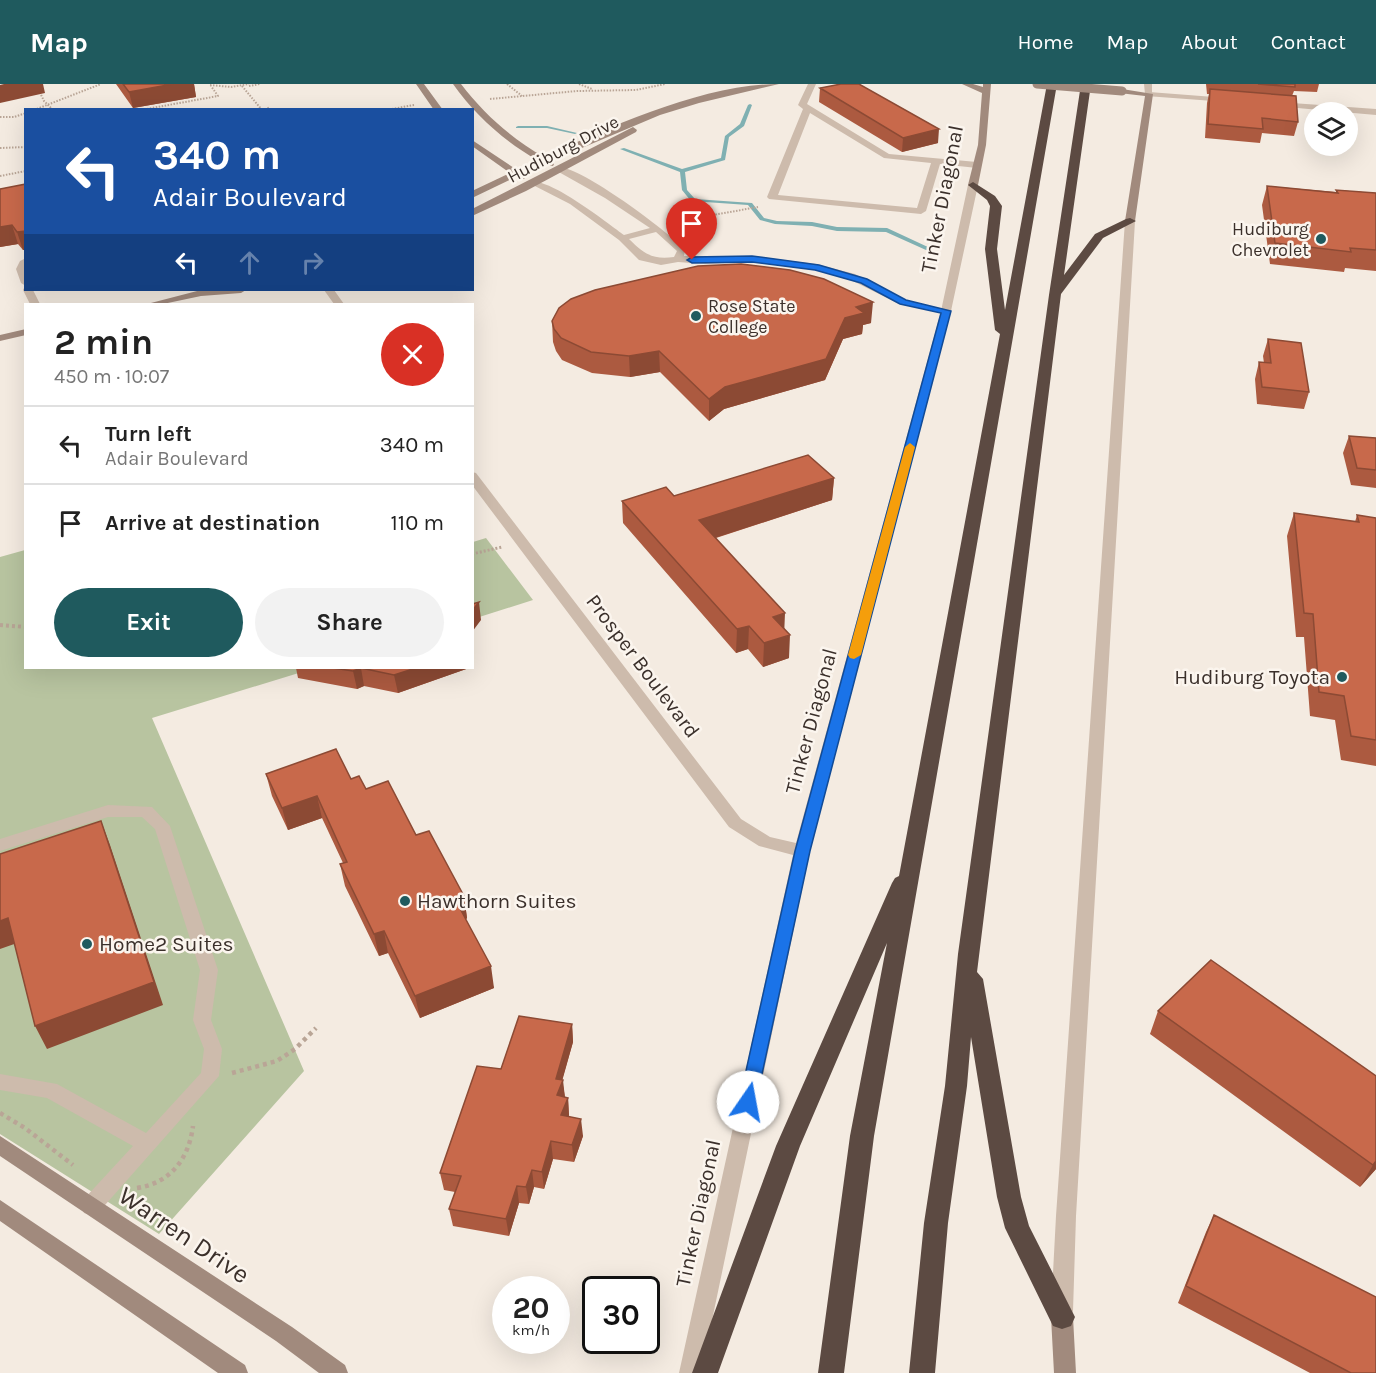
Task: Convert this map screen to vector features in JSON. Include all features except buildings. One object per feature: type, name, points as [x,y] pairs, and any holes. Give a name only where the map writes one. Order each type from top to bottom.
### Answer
[{"type":"highway","points":[[831,1373],[862,1136],[1052,84]]},
{"type":"highway","points":[[922,1373],[936,1223],[956,1086],[968,954],[1055,295],[1086,84]]},
{"type":"highway","points":[[973,184],[991,198],[996,206],[991,249],[1003,350]]},
{"type":"highway","points":[[1055,295],[1099,236],[1130,221]]},
{"type":"highway","points":[[705,1373],[788,1146],[914,854]]},
{"type":"highway","points":[[968,954],[1004,1151],[1009,1197],[1017,1228],[1062,1317]]},
{"type":"street","points":[[420,84],[436,107]]},
{"type":"street","points":[[457,84],[505,134],[560,170],[616,199],[656,229],[682,251],[678,259]]},
{"type":"street","name":"Hudiburg Drive","points":[[474,194],[607,132],[721,94],[775,84]]},
{"type":"street","points":[[812,84],[802,105],[887,156],[977,165]]},
{"type":"street","points":[[966,84],[986,87]]},
{"type":"street","points":[[1037,84],[1122,91],[1148,89],[1232,100]]},
{"type":"street","name":"Tinker Diagonal","points":[[690,1373],[802,851],[946,311],[982,145],[986,87]]},
{"type":"street","points":[[1065,1373],[1062,1317],[1066,1216],[1130,221],[1148,89]]},
{"type":"street","points":[[1266,103],[1376,112]]},
{"type":"street","points":[[808,108],[772,197],[921,211],[936,161]]},
{"type":"street","name":"Hudiburg Drive","points":[[474,212],[560,170],[667,111]]},
{"type":"street","points":[[474,144],[514,174],[573,202],[622,238],[643,258],[661,262],[678,259],[705,261],[752,259],[816,267],[868,283],[903,302],[946,311]]},
{"type":"street","points":[[622,238],[656,229]]},
{"type":"street","points":[[24,263],[20,266],[20,271],[24,277]]},
{"type":"street","points":[[156,303],[208,291]]},
{"type":"street","points":[[0,338],[24,332]]},
{"type":"street","name":"Prosper Boulevard","points":[[474,479],[523,540],[735,824],[765,842],[802,851]]},
{"type":"street","points":[[0,845],[108,811],[146,811],[162,826],[209,970],[202,1020],[213,1049],[210,1076],[91,1206]]},
{"type":"street","points":[[0,1082],[50,1090],[148,1144]]},
{"type":"street","name":"Warren Drive","points":[[0,1145],[284,1334],[337,1373]]},
{"type":"street","points":[[0,1209],[237,1373]]},
{"type":"path","points":[[36,84],[44,101],[52,108]]},
{"type":"path","points":[[39,108],[101,84]]},
{"type":"path","points":[[244,87],[249,84]]},
{"type":"path","points":[[210,85],[244,87],[260,84]]},
{"type":"path","points":[[507,84],[522,96]]},
{"type":"path","points":[[579,84],[596,91]]},
{"type":"path","points":[[471,101],[636,90],[665,84]]},
{"type":"path","points":[[152,108],[218,96],[210,85]]},
{"type":"path","points":[[244,87],[262,108]]},
{"type":"path","points":[[141,100],[146,108]]},
{"type":"path","points":[[419,108],[436,107]]},
{"type":"path","points":[[0,117],[24,114]]},
{"type":"path","points":[[0,148],[24,147]]},
{"type":"path","points":[[0,176],[24,171]]},
{"type":"path","points":[[667,223],[759,207]]},
{"type":"path","points":[[474,553],[523,540]]},
{"type":"path","points":[[0,625],[24,626]]},
{"type":"green space","points":[[486,538],[533,600],[474,619],[474,542]]},
{"type":"green space","points":[[24,550],[24,669],[312,669],[152,718],[304,1071],[159,1234],[0,1134],[0,557]]},
{"type":"waterway","points":[[682,171],[723,159],[727,136],[742,125],[750,105]]},
{"type":"waterway","points":[[518,127],[547,127],[575,133]]},
{"type":"waterway","points":[[622,149],[682,171]]},
{"type":"waterway","points":[[682,171],[685,190],[693,200],[750,204],[762,219],[777,223],[812,224],[837,229],[887,230],[928,249]]},
{"type":"slow traffic","points":[[854,655],[910,447]]},
{"type":"place","name":"Hudiburg Chevrolet","points":[[1321,239]]},
{"type":"place","name":"Rose State College","points":[[696,316]]},
{"type":"place","name":"Hudiburg Toyota","points":[[1342,677]]},
{"type":"place","name":"Hawthorn Suites","points":[[405,901]]},
{"type":"place","name":"Home2 Suites","points":[[87,944]]},
{"type":"route","points":[[692,260],[752,259],[816,267],[864,281],[903,302],[946,311],[802,851],[748,1102]]}]
